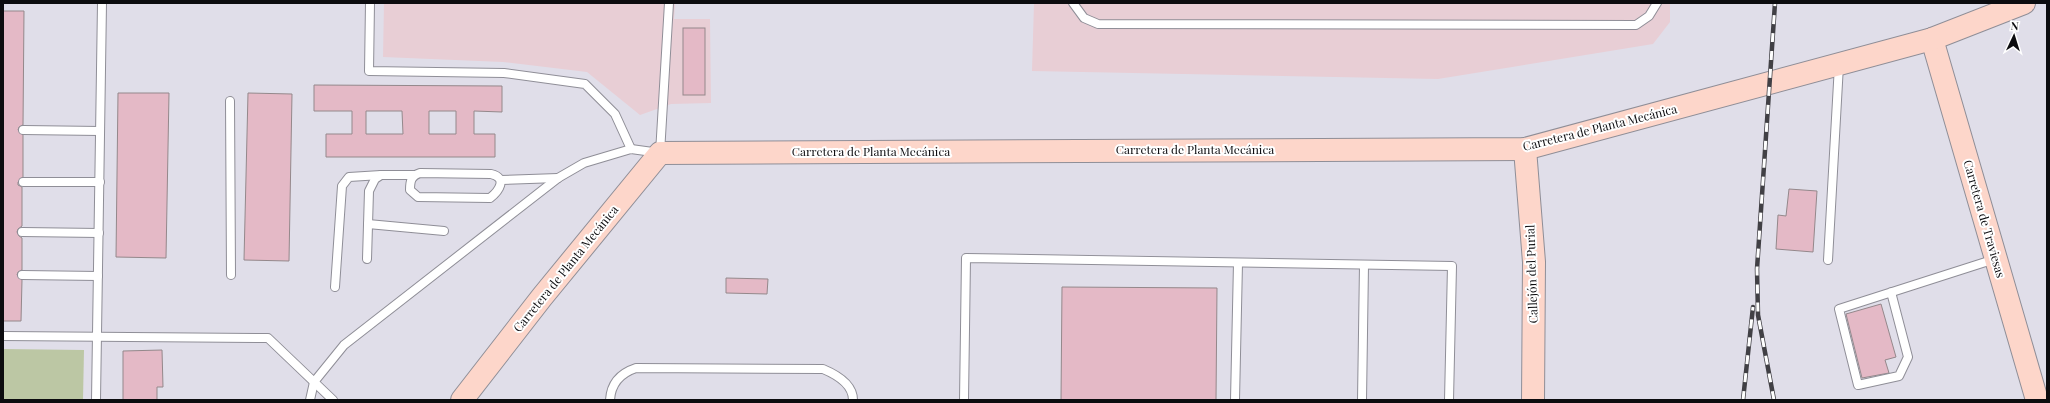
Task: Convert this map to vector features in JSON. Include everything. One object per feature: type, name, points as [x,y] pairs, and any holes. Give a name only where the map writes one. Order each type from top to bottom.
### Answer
[{"type":"street","name":"Carretera de Planta Mecánica","points":[[462,400],[542,297],[660,153],[1525,149],[1932,39],[2024,3]]},
{"type":"street","name":"Carretera de Traviesas","points":[[1932,39],[2037,400]]},
{"type":"street","name":"Callejón del Purial","points":[[1525,149],[1534,262],[1533,400]]},
{"type":"lane","points":[[96,400],[102,3]]},
{"type":"lane","points":[[370,3],[369,71],[504,73],[585,84],[615,114],[630,149]]},
{"type":"lane","points":[[310,400],[314,382],[344,345],[558,178],[584,162],[630,149],[660,153],[669,3]]},
{"type":"lane","points":[[1072,3],[1084,18],[1098,24],[1636,25],[1650,16],[1657,3]]},
{"type":"lane","points":[[1828,260],[1839,64]]},
{"type":"lane","points":[[230,101],[231,275]]},
{"type":"lane","points":[[23,130],[100,131]]},
{"type":"lane","points":[[335,287],[342,186],[349,177],[414,175],[420,173],[492,174],[497,175],[501,180],[501,186],[498,192],[490,198],[418,198],[410,190],[410,182],[414,175]]},
{"type":"lane","points":[[367,258],[369,191],[375,179],[380,175]]},
{"type":"lane","points":[[501,180],[558,178]]},
{"type":"lane","points":[[22,182],[100,182]]},
{"type":"lane","points":[[368,224],[444,231]]},
{"type":"lane","points":[[22,232],[99,233]]},
{"type":"lane","points":[[964,400],[966,258],[1452,266],[1449,400]]},
{"type":"lane","points":[[1891,292],[1908,357],[1899,376],[1858,385],[1839,309],[1891,292],[1996,259]]},
{"type":"lane","points":[[1235,400],[1238,263]]},
{"type":"lane","points":[[1362,400],[1364,265]]},
{"type":"lane","points":[[22,275],[98,276]]},
{"type":"lane","points":[[3,336],[268,338],[333,400]]},
{"type":"lane","points":[[610,400],[610,392],[615,381],[626,371],[636,368],[823,368],[837,374],[847,385],[853,400]]},
{"type":"shaded area","points":[[384,3],[675,3],[674,19],[710,19],[711,103],[671,104],[640,115],[587,72],[503,62],[383,57]]},
{"type":"shaded area","points":[[1034,3],[1670,3],[1670,22],[1653,44],[1438,79],[1032,71]]},
{"type":"green space","points":[[3,349],[84,350],[83,400],[3,400]]},
{"type":"building","points":[[3,11],[24,11],[23,125],[19,127],[18,130],[23,135],[23,177],[18,182],[18,185],[22,187],[22,226],[17,232],[22,238],[22,270],[18,272],[17,275],[22,280],[21,321],[3,321]]},
{"type":"building","points":[[683,28],[705,28],[705,95],[683,95]]},
{"type":"building","points":[[314,85],[502,86],[502,112],[474,111],[474,134],[495,134],[495,157],[326,157],[326,134],[352,134],[352,111],[314,111]],"holes":[[[366,111],[402,111],[403,134],[366,134]],[[429,111],[456,111],[456,134],[429,134]]]},
{"type":"building","points":[[118,93],[169,93],[166,258],[116,257]]},
{"type":"building","points":[[248,93],[292,94],[289,261],[244,260]]},
{"type":"building","points":[[1789,189],[1817,191],[1813,252],[1776,249],[1778,215],[1786,216]]},
{"type":"building","points":[[726,278],[768,279],[767,294],[726,293]]},
{"type":"building","points":[[1062,287],[1217,288],[1216,400],[1061,400]]},
{"type":"building","points":[[1881,304],[1896,357],[1885,360],[1889,373],[1862,378],[1846,314]]},
{"type":"building","points":[[162,350],[163,387],[157,387],[157,400],[123,400],[123,351]]},
{"type":"railway","points":[[1774,400],[1758,315],[1757,269],[1775,3]]},
{"type":"railway","points":[[1743,400],[1753,307]]}]
